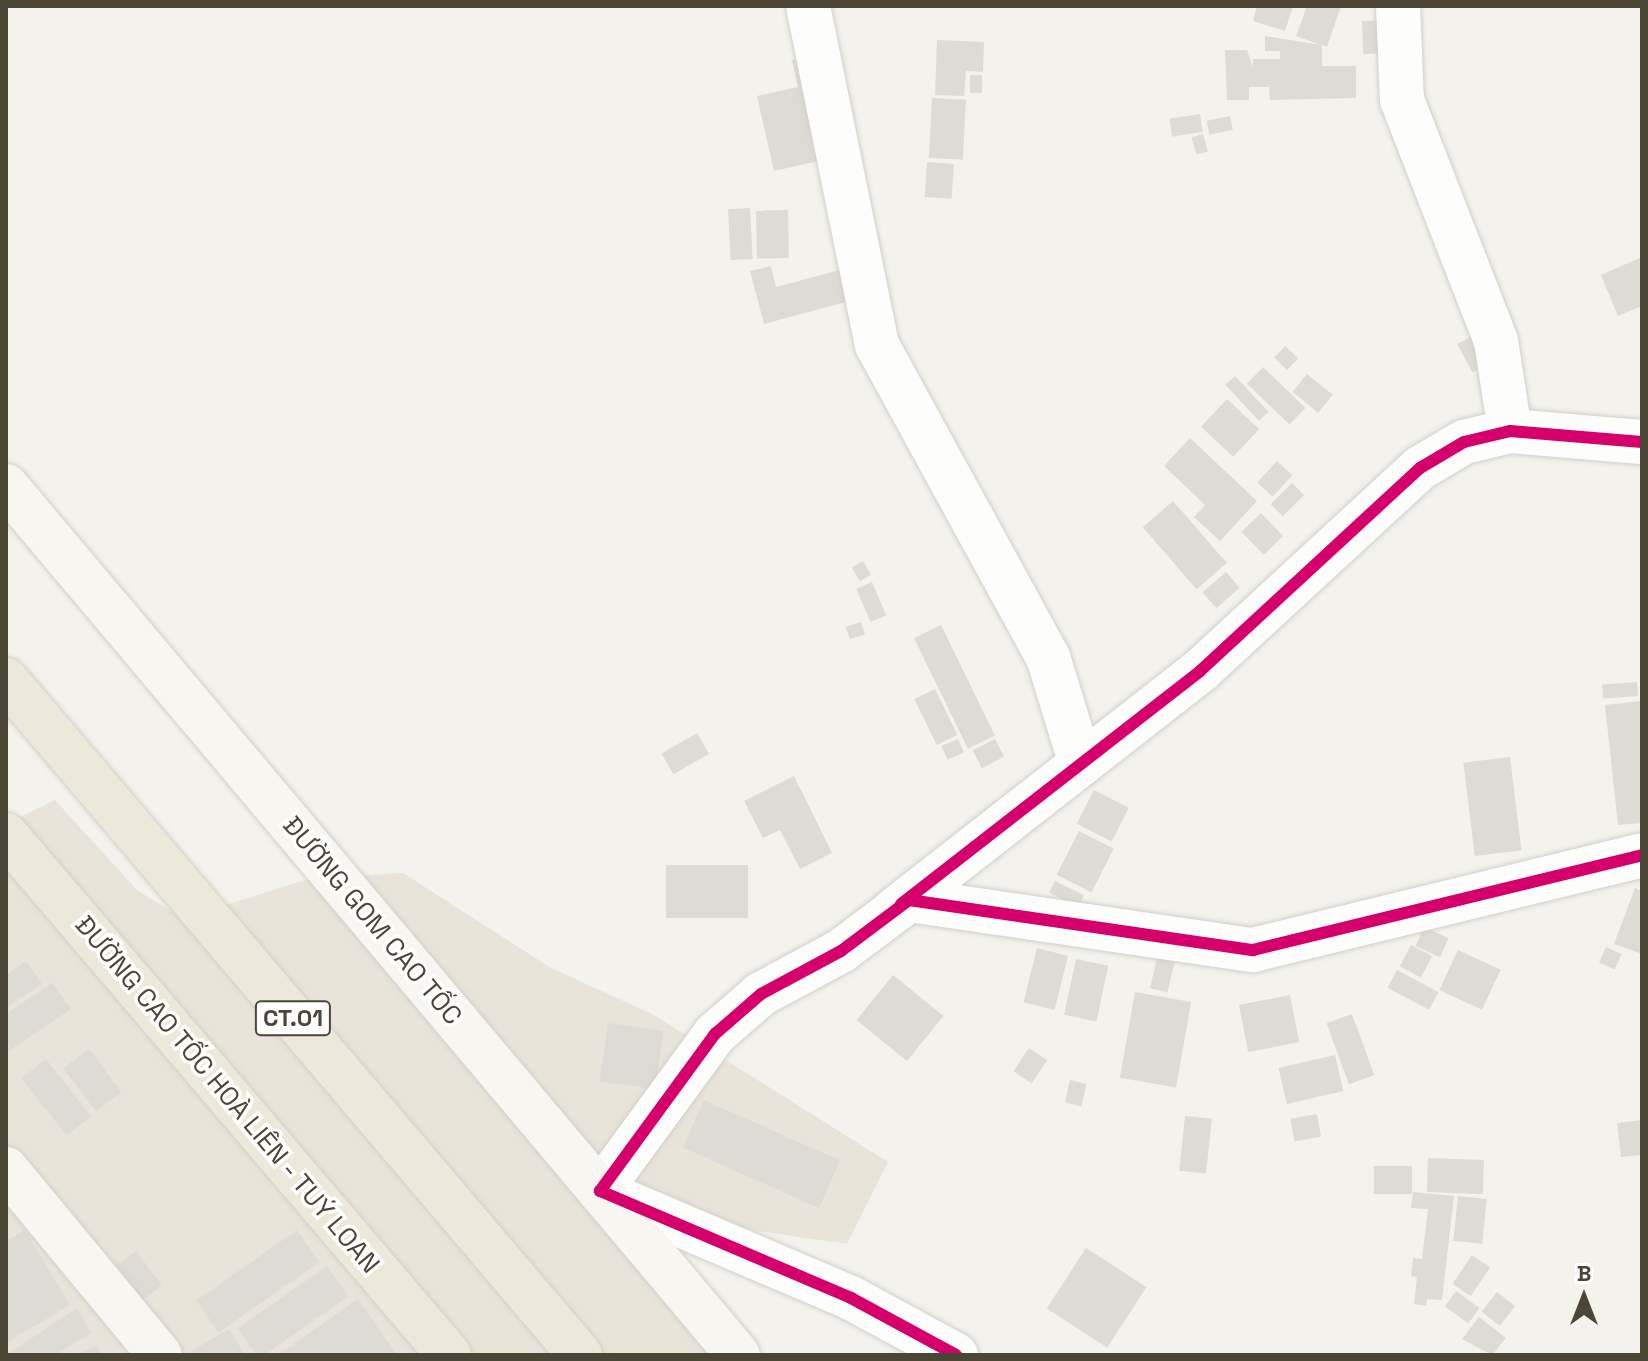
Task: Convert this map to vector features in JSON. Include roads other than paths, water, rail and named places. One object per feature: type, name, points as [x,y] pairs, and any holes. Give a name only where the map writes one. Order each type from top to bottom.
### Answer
[{"type":"highway","name":"CT.01","points":[[6,680],[580,1355]]},
{"type":"highway","name":"ĐƯỜNG CAO TỐC HOÀ LIÊN - TUÝ LOAN","points":[[6,835],[449,1355]]},
{"type":"main road","name":"ĐƯỜNG GOM CAO TỐC","points":[[6,486],[738,1355]]},
{"type":"main road","points":[[6,1169],[77,1262],[160,1355]]},
{"type":"street","points":[[808,6],[877,345],[1048,657],[1081,764]]},
{"type":"street","points":[[1398,6],[1402,100],[1496,341],[1510,431]]},
{"type":"street","points":[[841,951],[1200,671],[1420,468],[1464,442],[1510,431],[1642,442]]},
{"type":"street","points":[[956,1355],[851,1298],[600,1191],[715,1034],[761,994],[841,951],[909,900],[1253,950],[1642,855]]}]
